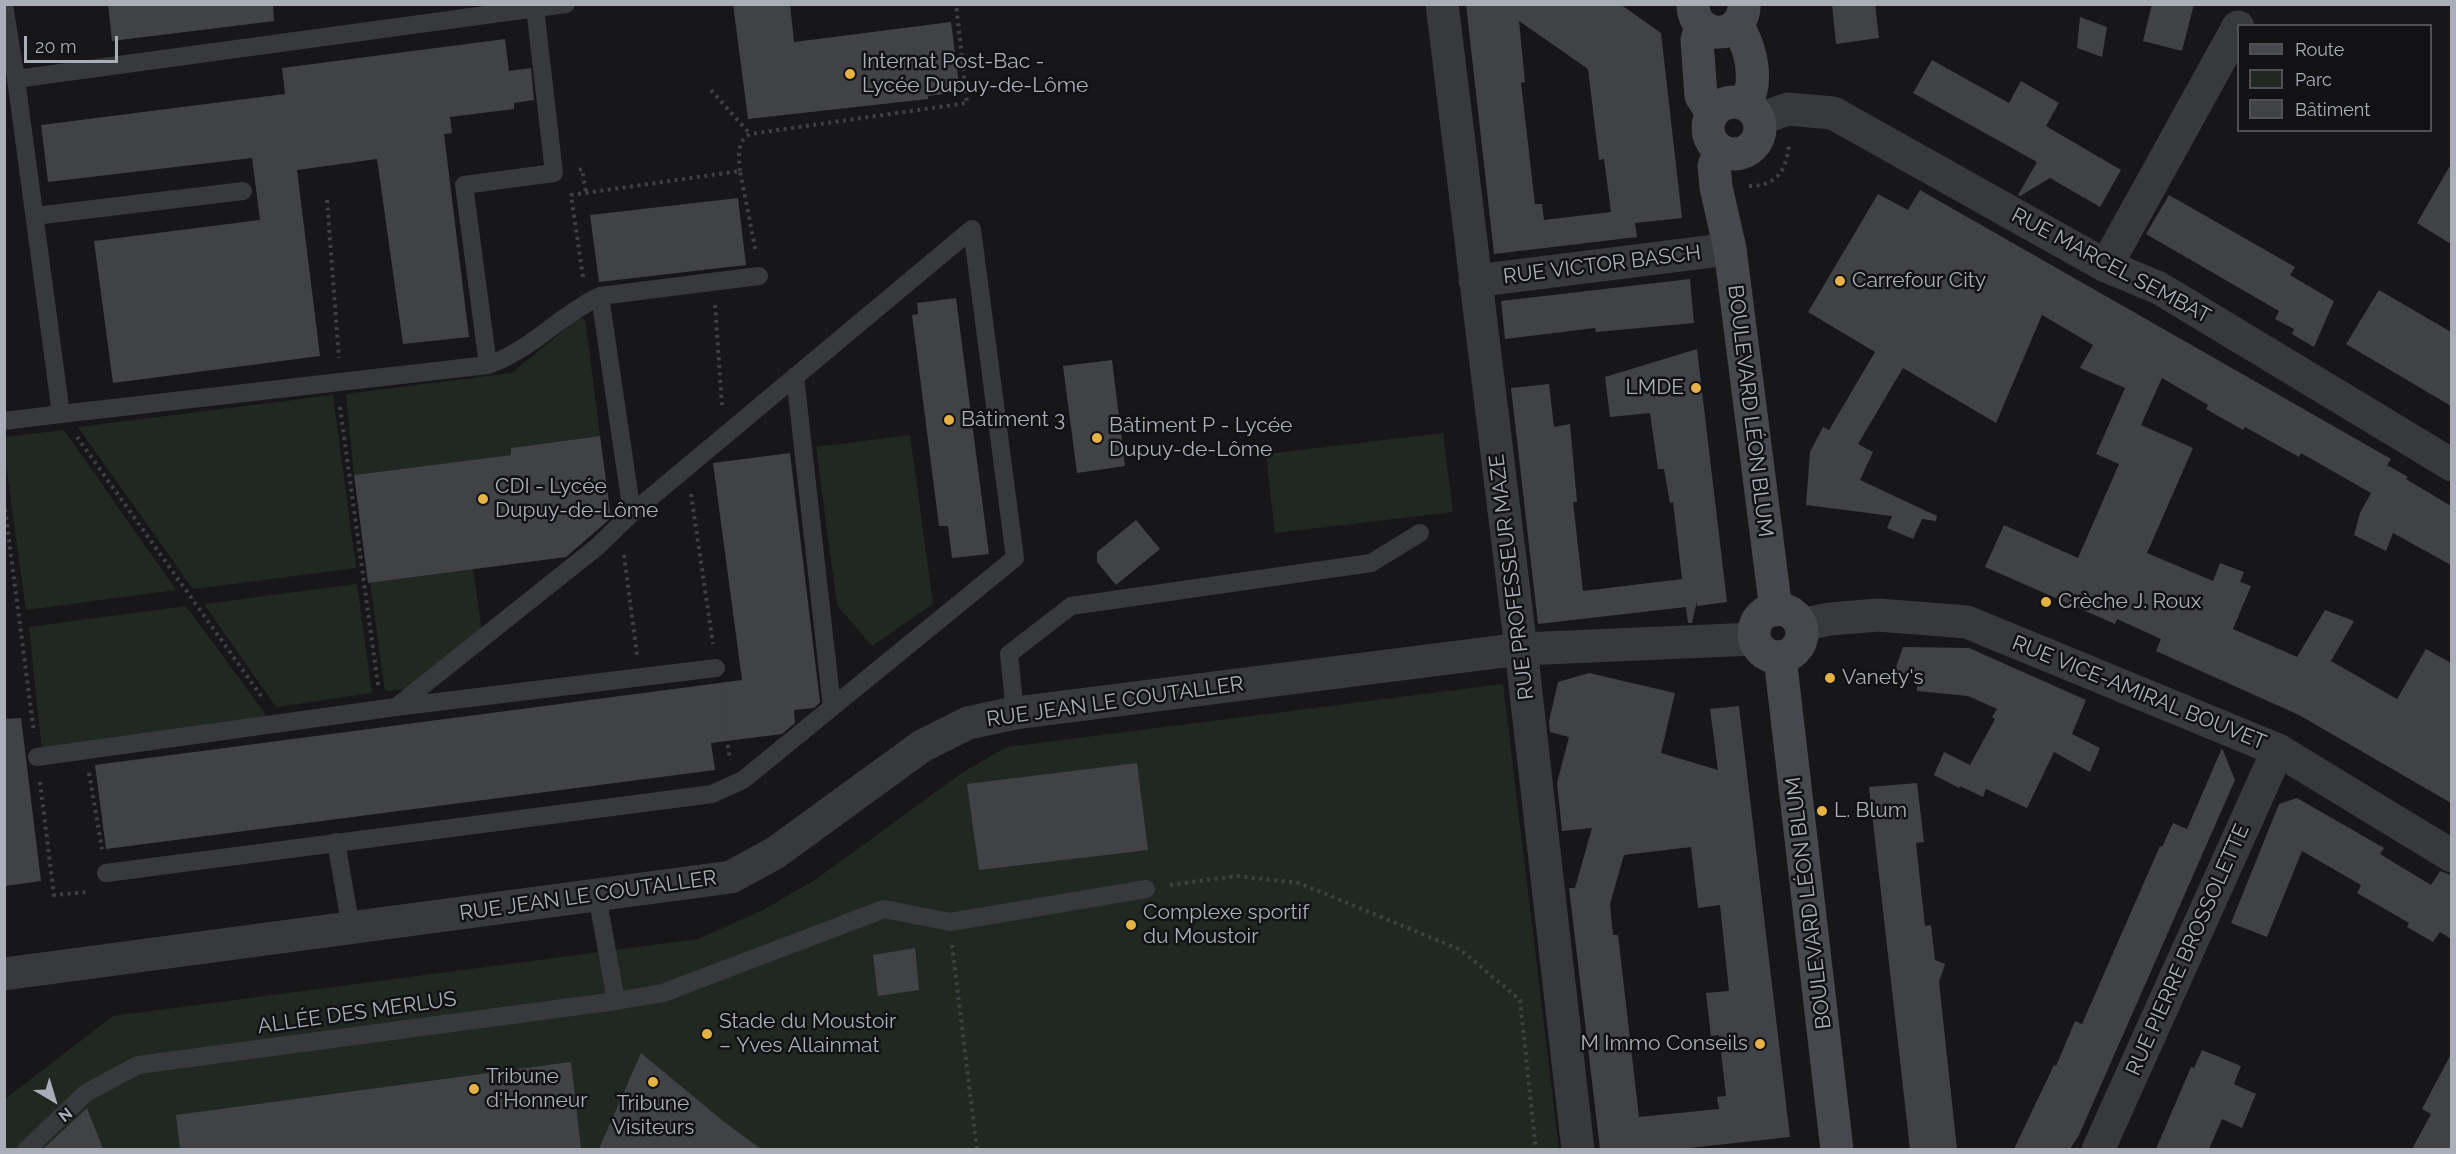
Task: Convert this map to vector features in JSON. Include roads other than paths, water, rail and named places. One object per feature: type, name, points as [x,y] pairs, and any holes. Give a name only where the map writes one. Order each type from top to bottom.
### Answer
[{"type":"main road","points":[[1692,11],[1716,33],[1731,29],[1741,14]]},
{"type":"main road","points":[[1692,11],[1697,40],[1701,96],[1712,113]]},
{"type":"main road","points":[[1741,14],[1751,63],[1754,88],[1753,112],[1761,127],[1755,143],[1730,152],[1709,137],[1707,129],[1712,113],[1717,107],[1732,101],[1753,112]]},
{"type":"main road","name":"BOULEVARD LÉON BLUM","points":[[1730,152],[1714,166],[1730,249],[1788,617]]},
{"type":"main road","points":[[1761,616],[1788,617],[1801,639],[1797,648],[1789,654],[1767,648],[1754,631],[1761,616]]},
{"type":"main road","name":"BOULEVARD LÉON BLUM","points":[[1767,648],[1837,1149]]},
{"type":"street","name":"RUE PROFESSEUR MAZE","points":[[1442,4],[1521,649],[1578,1149]]},
{"type":"street","points":[[2240,24],[2251,4]]},
{"type":"street","points":[[2106,266],[2237,30]]},
{"type":"street","name":"RUE MARCEL SEMBAT","points":[[1753,112],[1788,109],[1833,113],[2106,266],[2159,288],[2451,465]]},
{"type":"street","name":"RUE VICTOR BASCH","points":[[1476,281],[1730,249]]},
{"type":"street","name":"RUE VICE-AMIRAL BOUVET","points":[[1788,617],[1830,619],[1878,615],[1967,622],[2278,750],[2451,856]]},
{"type":"street","name":"RUE JEAN LE COUTALLER","points":[[4,974],[731,877],[775,853],[922,746],[968,723],[1015,713],[1521,649],[1767,648]]},
{"type":"street","name":"RUE PIERRE BROSSOLETTE","points":[[2098,1149],[2278,750]]},
{"type":"lane","points":[[16,79],[465,11],[535,8],[566,4]]},
{"type":"lane","points":[[4,5],[61,414]]},
{"type":"lane","points":[[488,365],[464,185],[554,172],[535,8]]},
{"type":"lane","points":[[35,216],[243,191]]},
{"type":"lane","points":[[106,873],[712,794],[743,780],[1015,558],[972,229],[687,467],[597,547],[388,709]]},
{"type":"lane","points":[[4,421],[488,365],[508,359],[593,299],[759,276]]},
{"type":"lane","points":[[593,299],[626,519]]},
{"type":"lane","points":[[795,376],[832,707]]},
{"type":"lane","points":[[1015,713],[1009,654],[1071,606],[1371,564],[1420,533]]},
{"type":"lane","points":[[37,757],[281,723],[716,668]]},
{"type":"lane","points":[[336,842],[351,928]]},
{"type":"lane","name":"ALLÉE DES MERLUS","points":[[27,1149],[86,1093],[138,1065],[663,993],[884,909],[950,922],[1146,889]]},
{"type":"lane","points":[[597,896],[616,1001]]},
{"type":"place","name":"Internat Post-Bac - Lycée Dupuy-de-Lôme","points":[[850,74]]},
{"type":"place","name":"Carrefour City","points":[[1840,281]]},
{"type":"place","name":"LMDE","points":[[1696,388]]},
{"type":"place","name":"Bâtiment 3","points":[[949,420]]},
{"type":"place","name":"Bâtiment P - Lycée Dupuy-de-Lôme","points":[[1097,438]]},
{"type":"place","name":"CDI - Lycée Dupuy-de-Lôme","points":[[483,499]]},
{"type":"place","name":"Crèche J. Roux","points":[[2046,602]]},
{"type":"place","name":"Vanety's","points":[[1830,678]]},
{"type":"place","name":"L. Blum","points":[[1822,811]]},
{"type":"place","name":"Complexe sportif du Moustoir","points":[[1131,925]]},
{"type":"place","name":"Stade du Moustoir – Yves Allainmat","points":[[707,1034]]},
{"type":"place","name":"M Immo Conseils","points":[[1760,1044]]},
{"type":"place","name":"Tribune Visiteurs","points":[[653,1082]]},
{"type":"place","name":"Tribune d'Honneur","points":[[474,1089]]}]
